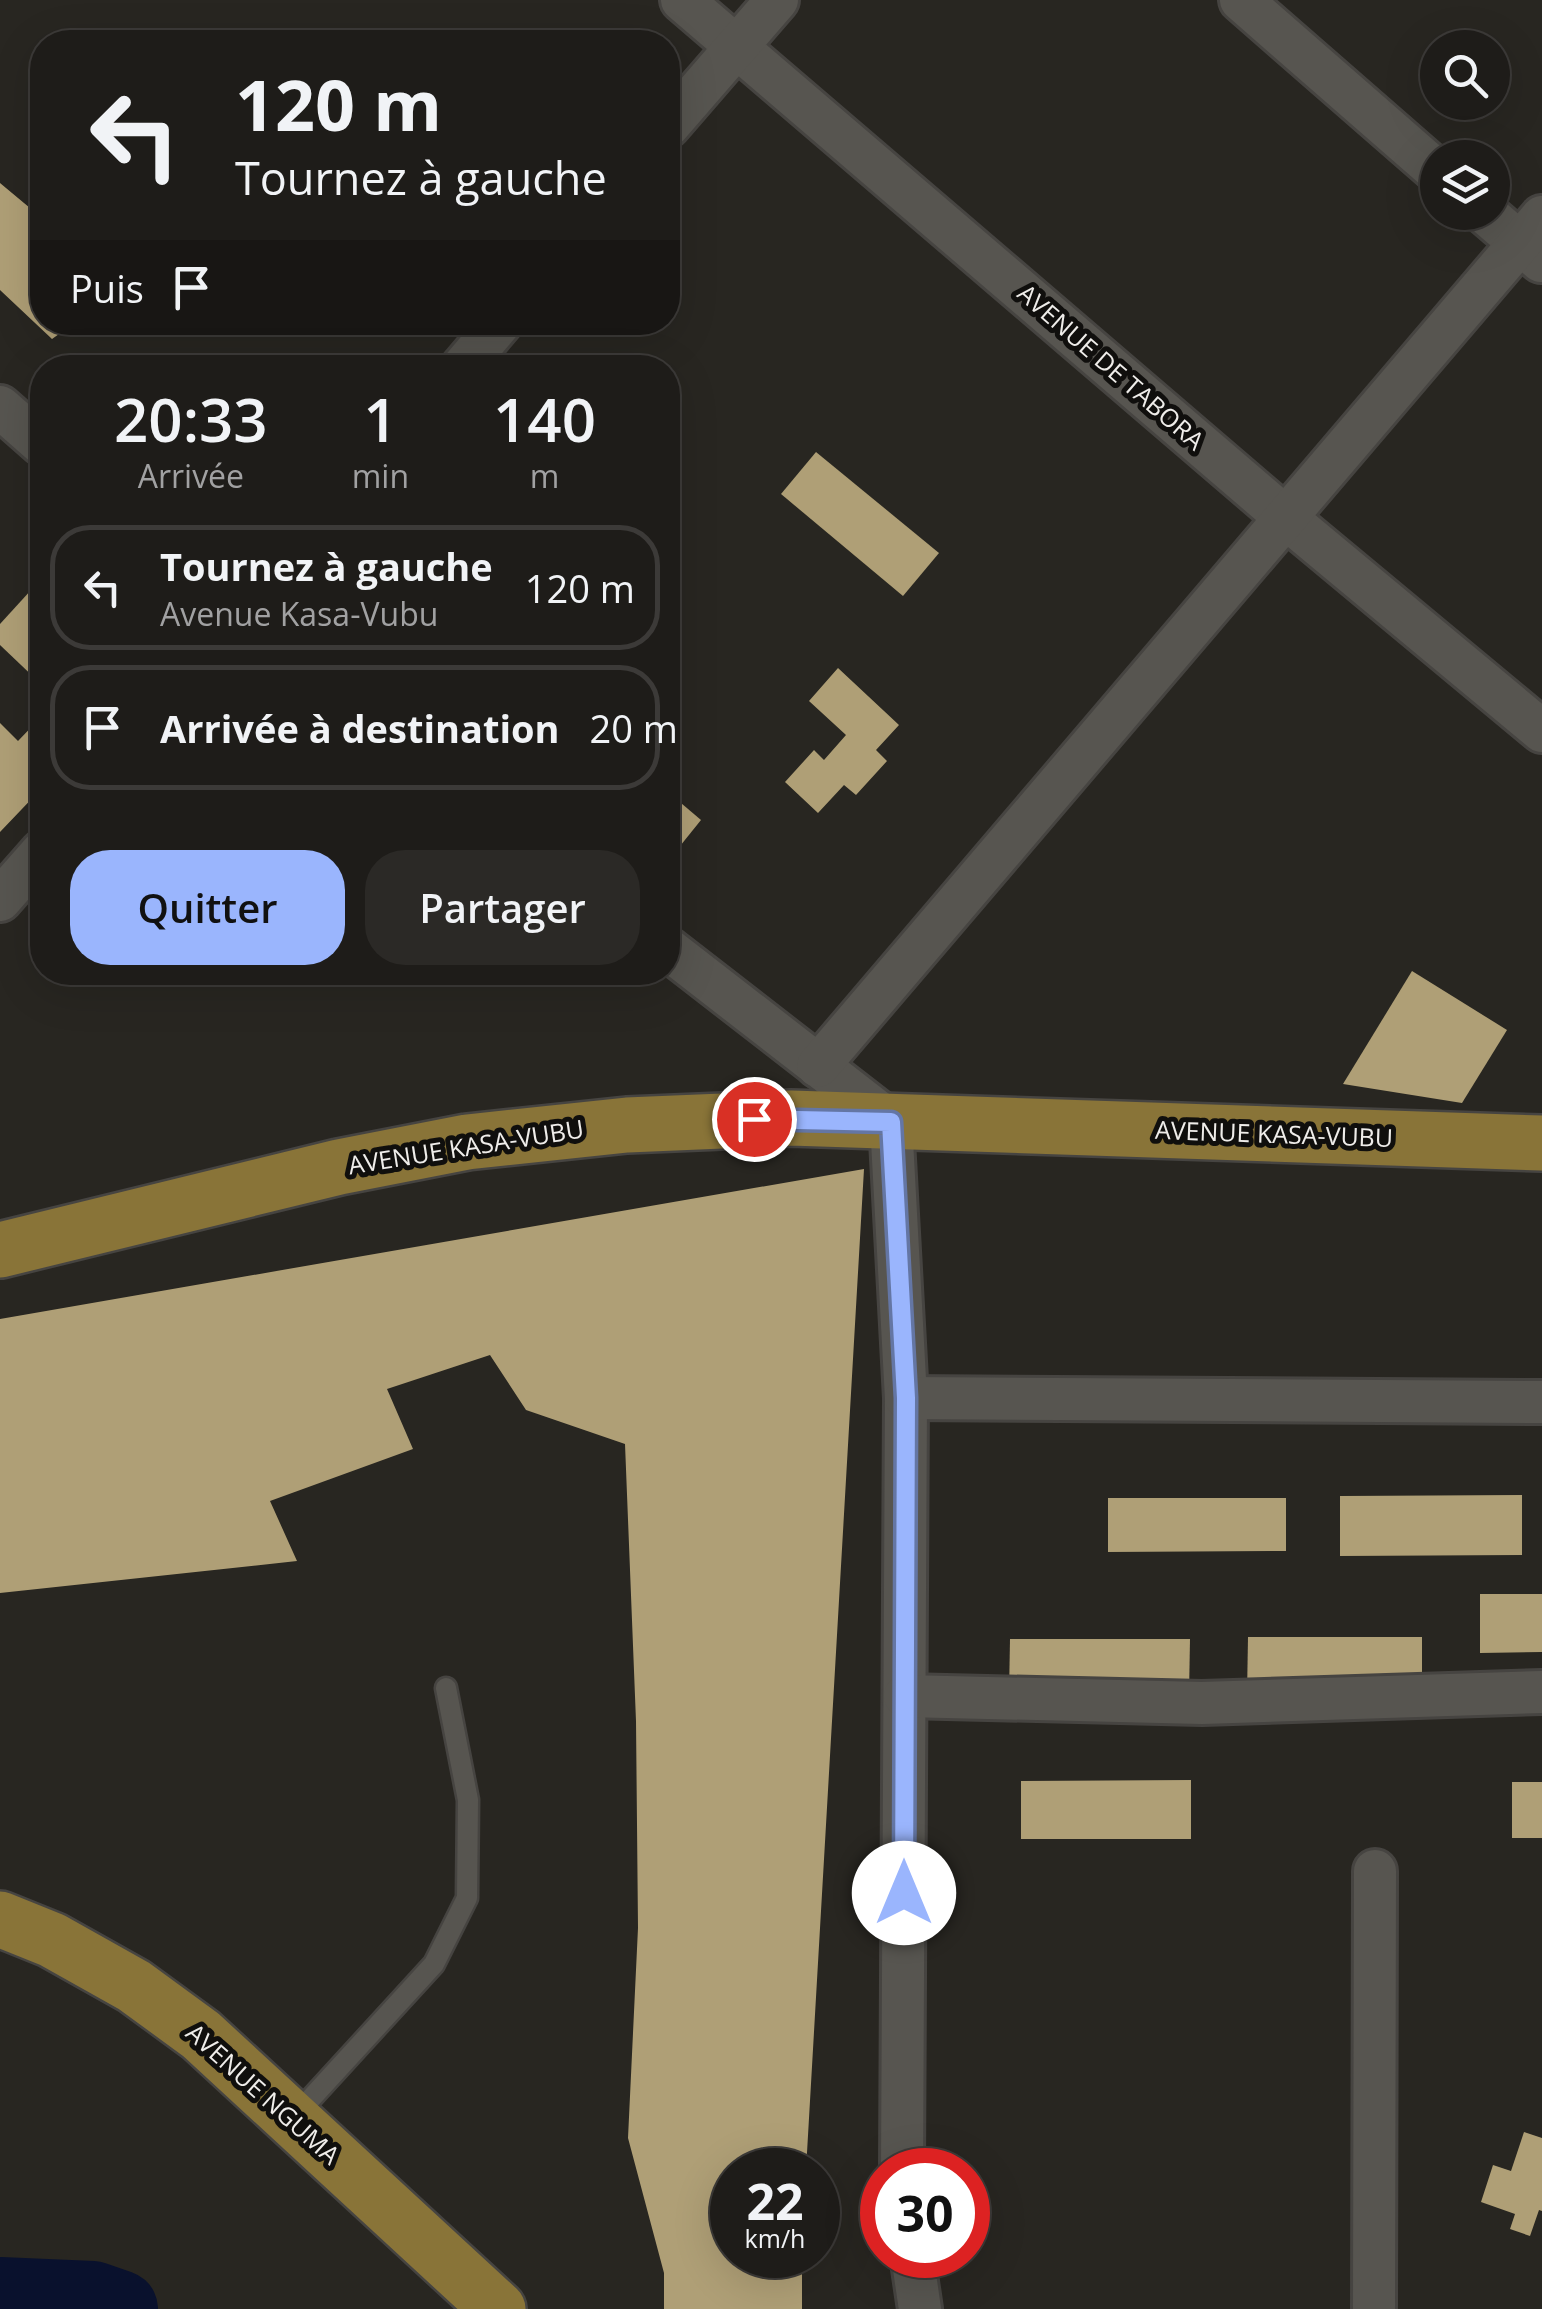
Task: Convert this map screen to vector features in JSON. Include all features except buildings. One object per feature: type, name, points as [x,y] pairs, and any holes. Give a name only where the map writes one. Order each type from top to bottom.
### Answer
[{"type":"main road","name":"AVENUE KASA-VUBU","points":[[0,1250],[339,1167],[467,1142],[556,1130],[718,1120],[891,1122],[1542,1143]]},
{"type":"main road","name":"AVENUE NGUMA","points":[[0,1920],[52,1940],[134,1986],[200,2034],[498,2309]]},
{"type":"street","name":"AVENUE DE TABORA","points":[[682,0],[1286,518],[1542,731]]},
{"type":"street","points":[[680,112],[778,0]]},
{"type":"street","points":[[1241,0],[1420,156]]},
{"type":"street","points":[[818,1066],[1286,518],[1534,241],[1510,227]]},
{"type":"street","points":[[473,355],[490,335]]},
{"type":"street","points":[[0,407],[30,433]]},
{"type":"street","points":[[0,900],[30,866]]},
{"type":"street","points":[[680,958],[891,1122],[906,1398],[902,2148]]},
{"type":"street","points":[[906,1398],[1542,1402]]},
{"type":"street","points":[[904,1696],[1202,1703],[1542,1692]]},
{"type":"street","points":[[1374,2309],[1375,1871]]},
{"type":"street","points":[[898,2309],[899,2278]]},
{"type":"street","points":[[915,2278],[920,2309]]},
{"type":"lane","points":[[292,2120],[434,1964],[467,1898],[468,1800],[446,1688]]},
{"type":"waterway","points":[[0,2296],[93,2300],[119,2309]]},
{"type":"route","points":[[754,1119],[891,1122],[906,1398],[904,1893]]}]
